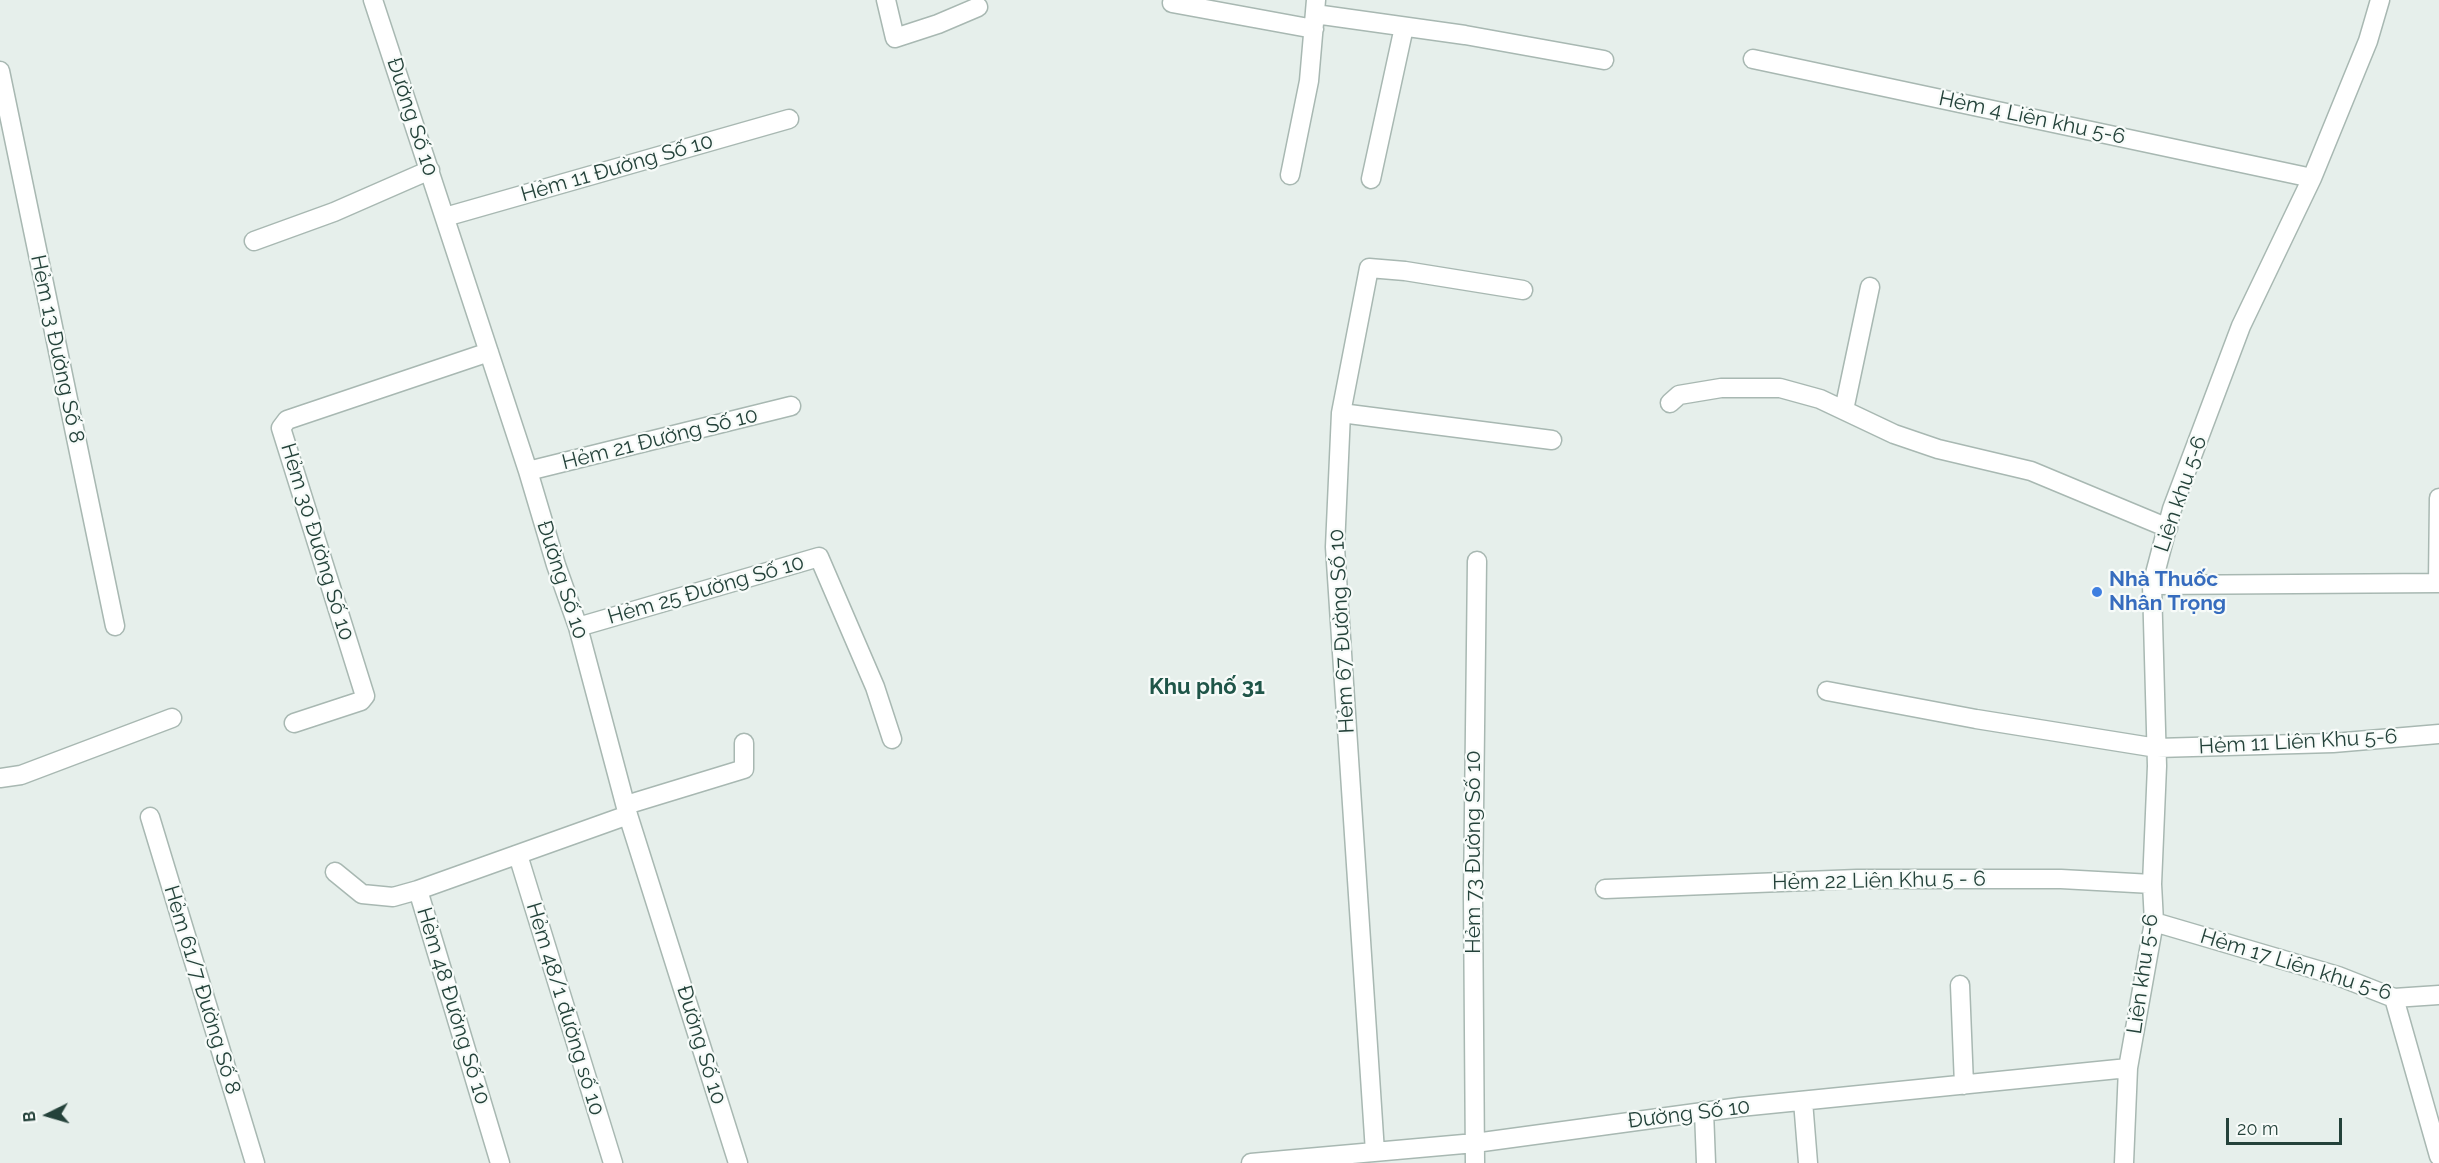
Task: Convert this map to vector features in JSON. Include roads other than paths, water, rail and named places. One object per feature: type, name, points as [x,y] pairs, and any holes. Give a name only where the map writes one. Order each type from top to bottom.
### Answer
[{"type":"street","name":"Đường Số 10","points":[[373,0],[528,471],[556,566],[578,627],[627,810],[738,1163]]},
{"type":"street","points":[[886,0],[895,38],[938,24],[978,7]]},
{"type":"street","name":"Liên khu 5-6","points":[[2124,1163],[2128,1068],[2154,922],[2152,884],[2157,748],[2152,585],[2168,528],[2241,326],[2312,178],[2368,41],[2379,0]]},
{"type":"street","points":[[1172,3],[1315,15],[1465,35],[1604,60]]},
{"type":"street","points":[[1290,175],[1309,81],[1315,15]]},
{"type":"street","points":[[1371,179],[1404,27]]},
{"type":"street","name":"Hẻm 4 Liên khu 5-6","points":[[1753,59],[2312,178]]},
{"type":"street","name":"Hẻm 13 Đường Số 8","points":[[0,71],[115,626]]},
{"type":"street","name":"Hẻm 11 Đường Số 10","points":[[445,217],[789,119]]},
{"type":"street","points":[[254,241],[334,212],[430,170]]},
{"type":"street","name":"Hẻm 67 Đường Số 10","points":[[1375,1152],[1335,547],[1341,413],[1369,268],[1405,271],[1523,290]]},
{"type":"street","points":[[1844,410],[1870,287]]},
{"type":"street","name":"Hẻm 30 Đường Số 10","points":[[294,723],[361,701],[365,696],[282,428],[287,420],[489,352]]},
{"type":"street","points":[[1670,403],[1679,395],[1721,388],[1780,388],[1820,399],[1894,434],[1938,449],[2031,471],[2168,528]]},
{"type":"street","name":"Hẻm 21 Đường Số 10","points":[[528,471],[791,406]]},
{"type":"street","points":[[1341,413],[1552,440]]},
{"type":"street","points":[[2152,585],[2439,583],[2439,498]]},
{"type":"street","name":"Hẻm 25 Đường Số 10","points":[[578,627],[819,557],[875,687],[892,739]]},
{"type":"street","name":"Hẻm 73 Đường Số 10","points":[[1475,1163],[1473,896],[1477,561]]},
{"type":"street","name":"Hẻm 11 Liên Khu 5-6","points":[[1827,691],[1976,719],[2157,748],[2333,743],[2439,734]]},
{"type":"street","points":[[0,778],[21,775],[172,718]]},
{"type":"street","name":"Hẻm 48 Đường Số 10","points":[[500,1163],[418,890],[518,855],[627,810],[744,769],[744,743]]},
{"type":"street","name":"Hẻm 61/7 Đường Số 8","points":[[150,817],[255,1163]]},
{"type":"street","name":"Hẻm 48/1 đường số 10","points":[[518,855],[613,1163]]},
{"type":"street","points":[[335,872],[362,894],[393,897],[418,890]]},
{"type":"street","name":"Hẻm 22 Liên Khu 5 - 6","points":[[1605,890],[1857,879],[2061,879],[2152,884]]},
{"type":"street","name":"Hẻm 17 Liên khu 5-6","points":[[2154,922],[2338,976],[2394,998],[2439,995]]},
{"type":"street","points":[[1960,985],[1964,1085]]},
{"type":"street","points":[[2394,998],[2439,1156]]},
{"type":"street","name":"Đường Số 10","points":[[1251,1163],[1475,1143],[1704,1111],[2128,1068]]},
{"type":"street","points":[[1803,1101],[1808,1163]]},
{"type":"street","points":[[1704,1111],[1706,1163]]},
{"type":"place","name":"Nhà Thuốc Nhân Trọng","points":[[2097,592]]},
{"type":"district","name":"Khu phố 31","points":[[1207,687]]}]
